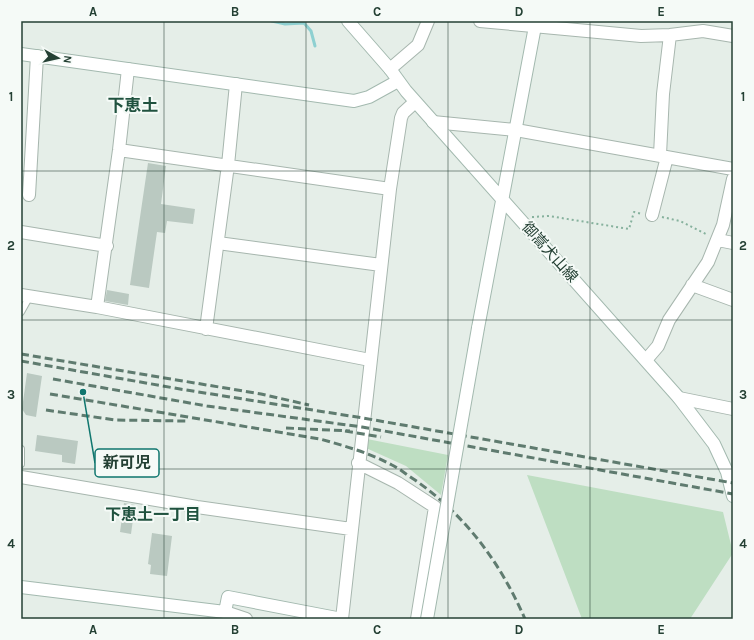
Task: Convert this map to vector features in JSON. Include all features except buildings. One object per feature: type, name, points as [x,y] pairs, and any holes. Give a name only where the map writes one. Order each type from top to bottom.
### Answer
[{"type":"street","name":"御嵩犬山線","points":[[348,21],[390,69],[398,81],[433,122],[679,398],[714,444],[727,472],[733,496]]},
{"type":"street","points":[[390,69],[418,45],[428,21]]},
{"type":"street","points":[[480,21],[561,25],[641,36],[670,35],[703,31],[733,36]]},
{"type":"street","points":[[426,619],[478,328],[535,24]]},
{"type":"street","points":[[652,215],[664,156],[663,94],[670,35]]},
{"type":"street","points":[[21,54],[354,101],[369,97],[398,81]]},
{"type":"street","points":[[29,195],[27,136],[37,56]]},
{"type":"street","points":[[97,307],[107,246],[128,69]]},
{"type":"street","points":[[206,329],[228,165],[236,84]]},
{"type":"street","points":[[225,612],[228,597],[342,619],[358,463],[390,189],[401,118],[403,113],[416,102]]},
{"type":"street","points":[[433,122],[516,130],[733,168]]},
{"type":"street","points":[[119,150],[390,189]]},
{"type":"street","points":[[646,360],[658,346],[669,320],[708,262],[718,240],[733,179]]},
{"type":"street","points":[[21,232],[107,246]]},
{"type":"street","points":[[718,240],[733,243]]},
{"type":"street","points":[[218,243],[381,265]]},
{"type":"street","points":[[692,285],[733,300]]},
{"type":"street","points":[[26,295],[97,307],[370,360]]},
{"type":"street","points":[[679,398],[733,409]]},
{"type":"street","points":[[358,463],[398,483],[435,507],[417,619]]},
{"type":"street","points":[[21,477],[198,507],[351,529]]},
{"type":"street","points":[[21,586],[225,612],[246,619]]},
{"type":"lane","points":[[21,312],[26,295]]},
{"type":"lane","points":[[21,449],[21,464]]},
{"type":"path","points":[[520,218],[550,216],[629,229],[634,212],[680,221],[718,240]]},
{"type":"green space","points":[[367,439],[448,455],[441,495],[406,466],[366,448]]},
{"type":"green space","points":[[527,475],[723,512],[733,553],[690,619],[582,619]]},
{"type":"waterway","points":[[272,21],[285,24],[304,23],[311,31],[315,46]]},
{"type":"railway","points":[[21,354],[261,394],[309,405]]},
{"type":"railway","points":[[21,361],[180,389],[363,418],[733,483]]},
{"type":"railway","points":[[53,379],[207,406],[362,427],[733,494]]},
{"type":"railway","points":[[50,394],[320,439],[357,450],[384,461],[401,470],[433,494],[466,525],[493,559],[525,619]]},
{"type":"railway","points":[[46,410],[115,420],[186,421]]},
{"type":"railway","points":[[286,428],[350,431]]},
{"type":"railway","points":[[345,431],[381,437]]},
{"type":"place","name":"新可児","points":[[83,392]]},
{"type":"district","name":"下恵土","points":[[133,105]]},
{"type":"district","name":"下恵土一丁目","points":[[153,514]]}]
